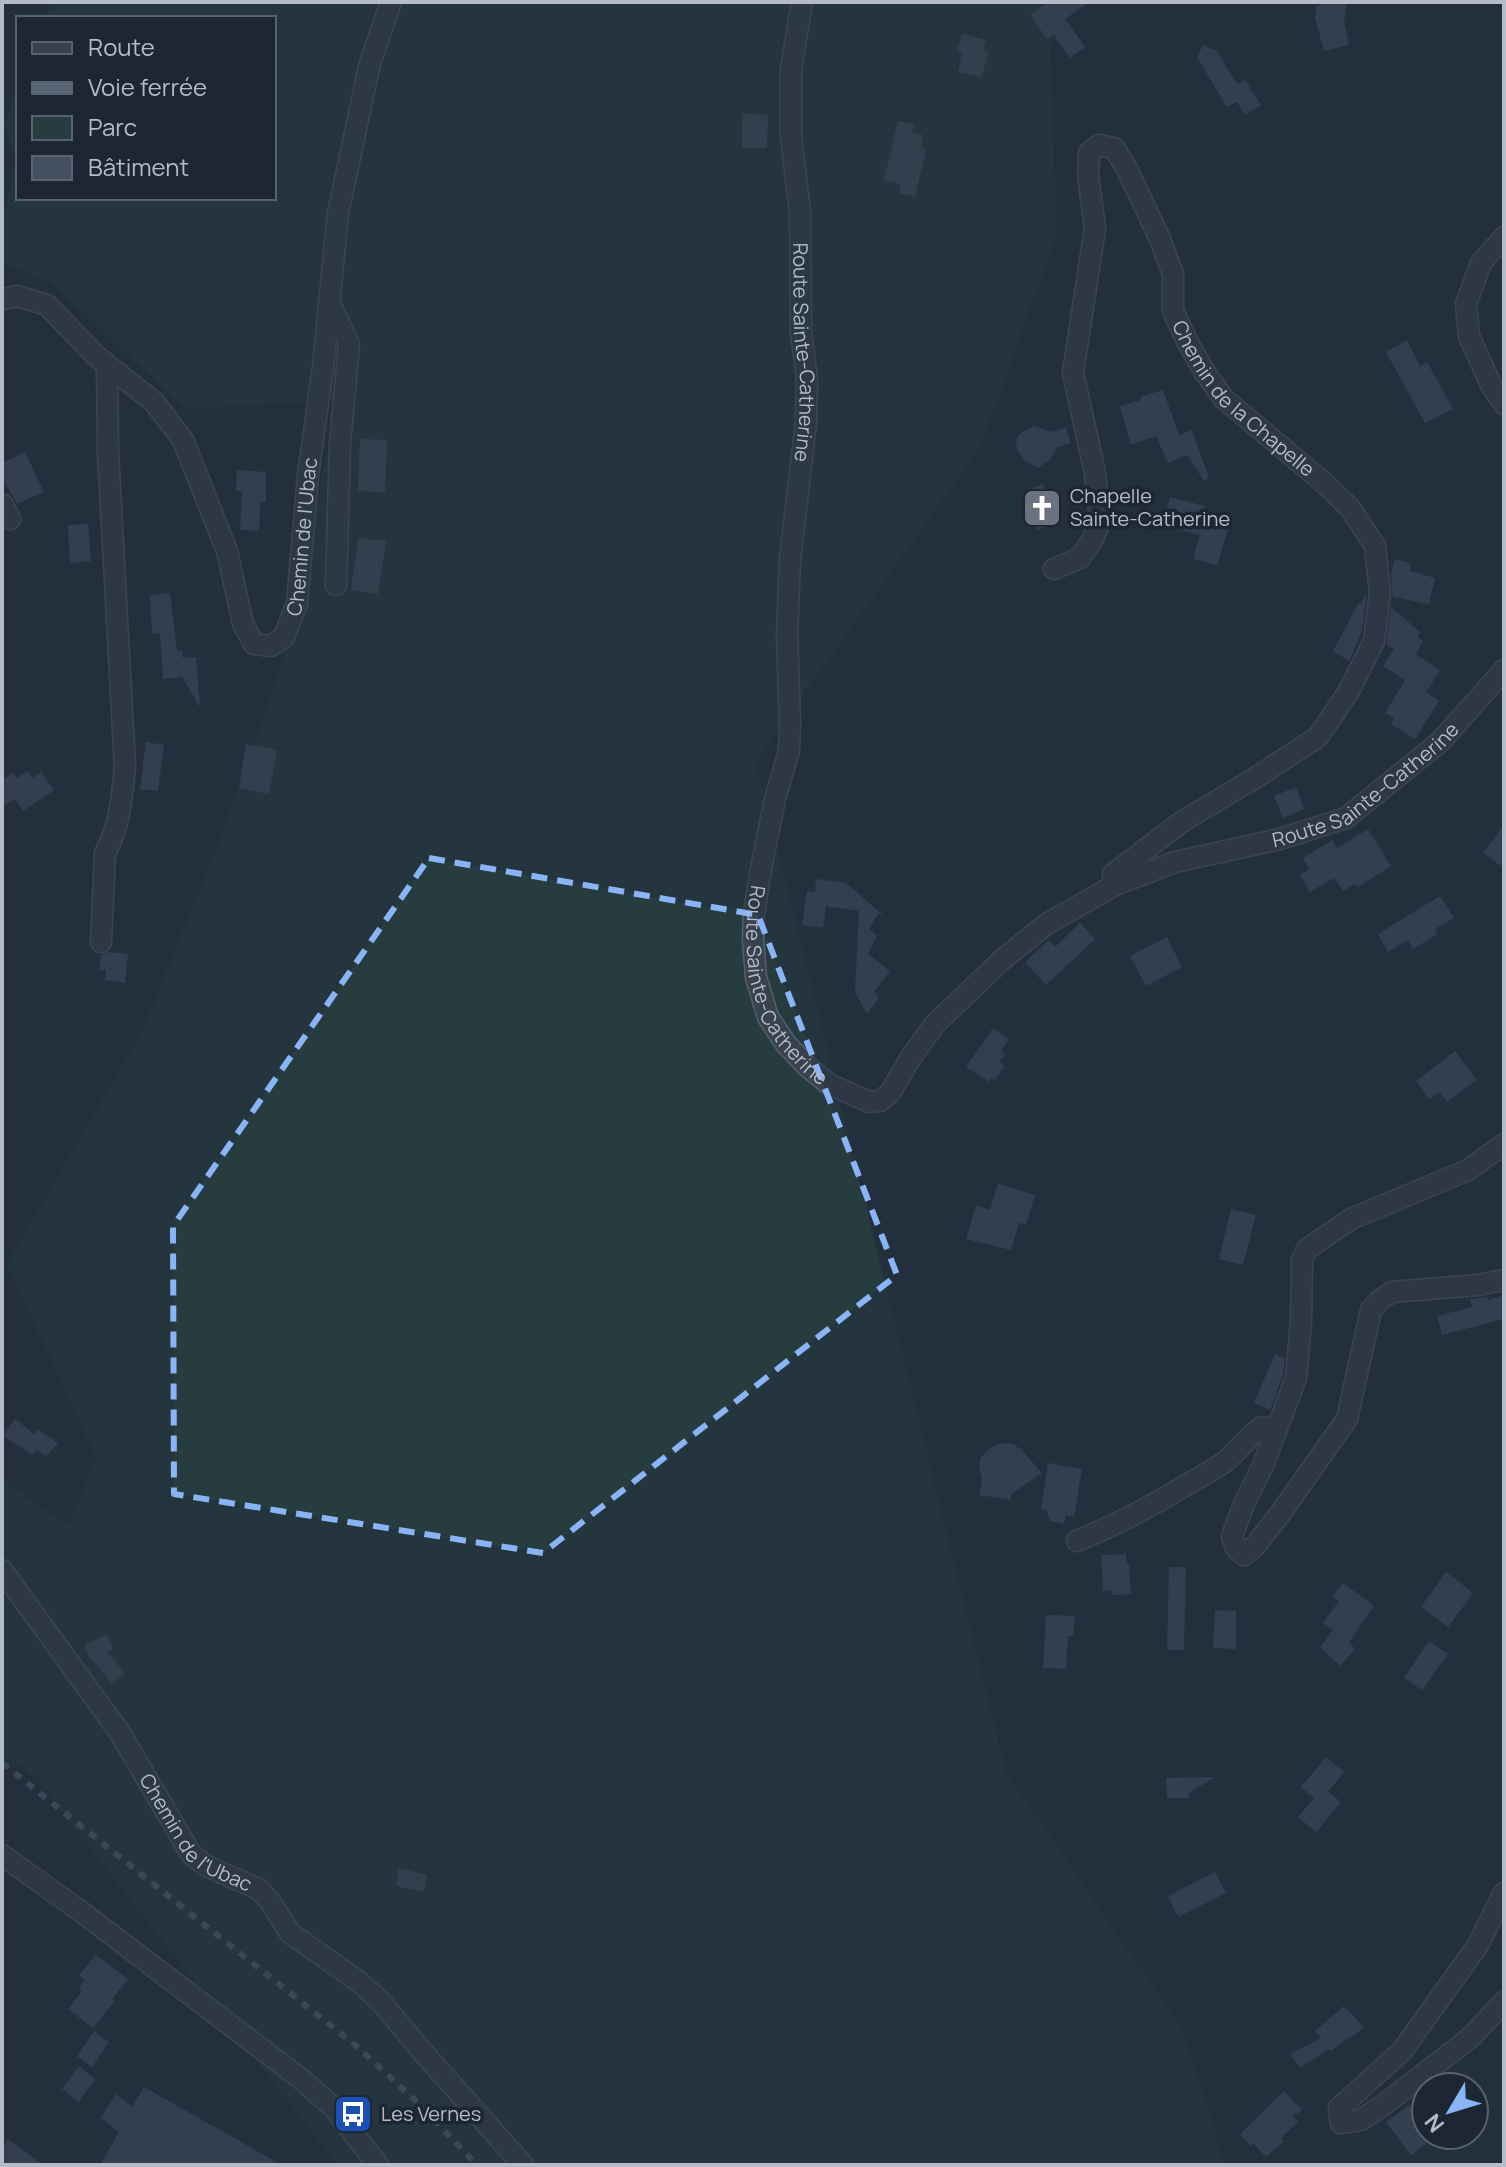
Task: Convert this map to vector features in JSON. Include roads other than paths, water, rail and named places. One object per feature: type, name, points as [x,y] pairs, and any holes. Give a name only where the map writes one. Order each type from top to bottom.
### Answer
[{"type":"street","name":"Chemin de l'Ubac","points":[[2,299],[17,296],[47,305],[95,355],[154,402],[183,440],[227,551],[243,624],[254,644],[271,646],[284,637],[297,603],[338,213],[370,63],[391,2]]},
{"type":"street","name":"Route Sainte-Catherine","points":[[802,2],[791,69],[791,123],[800,211],[801,334],[807,378],[806,423],[790,559],[787,635],[789,751],[775,799],[754,914],[753,940],[756,977],[768,1017],[786,1044],[808,1067],[829,1084],[869,1102],[880,1101],[890,1093],[935,1024],[1002,960],[1045,925],[1115,885],[1175,862],[1280,839],[1346,818],[1440,742],[1504,670]]},
{"type":"street","name":"Chemin de la Chapelle","points":[[1054,569],[1080,558],[1093,539],[1100,521],[1095,473],[1073,373],[1095,228],[1088,175],[1089,153],[1099,145],[1114,148],[1142,199],[1173,274],[1173,311],[1204,371],[1224,399],[1350,508],[1375,546],[1380,593],[1374,641],[1349,691],[1318,737],[1171,830],[1113,874],[1115,885]]},
{"type":"street","points":[[1504,237],[1481,263],[1466,304],[1469,336],[1491,385],[1504,404]]},
{"type":"street","points":[[329,302],[349,344],[340,443],[336,585]]},
{"type":"street","points":[[101,942],[105,853],[112,841],[125,767],[108,452],[107,365]]},
{"type":"street","points":[[1504,1144],[1468,1170],[1351,1219],[1307,1249],[1302,1260],[1296,1378],[1232,1536],[1236,1548],[1244,1555],[1255,1546],[1347,1419],[1371,1310],[1380,1300],[1392,1292],[1504,1280]]},
{"type":"street","points":[[1077,1541],[1154,1506],[1211,1471],[1229,1459],[1250,1435],[1262,1427],[1275,1430]]},
{"type":"street","name":"Chemin de l'Ubac","points":[[2,1570],[120,1733],[191,1854],[206,1866],[259,1889],[290,1933],[358,1981],[381,2002],[523,2165]]},
{"type":"street","points":[[2,1855],[301,2079],[334,2108],[378,2165]]},
{"type":"street","points":[[1504,1893],[1478,1945],[1402,2051],[1339,2108],[1341,2123],[1361,2120],[1386,2103],[1470,2038],[1504,2002]]},
{"type":"railway","points":[[2,1763],[355,2045],[415,2100],[477,2165]]},
{"type":"place","name":"Chapelle Sainte-Catherine","points":[[1042,508]]},
{"type":"place","name":"Les Vernes","points":[[353,2114]]}]
